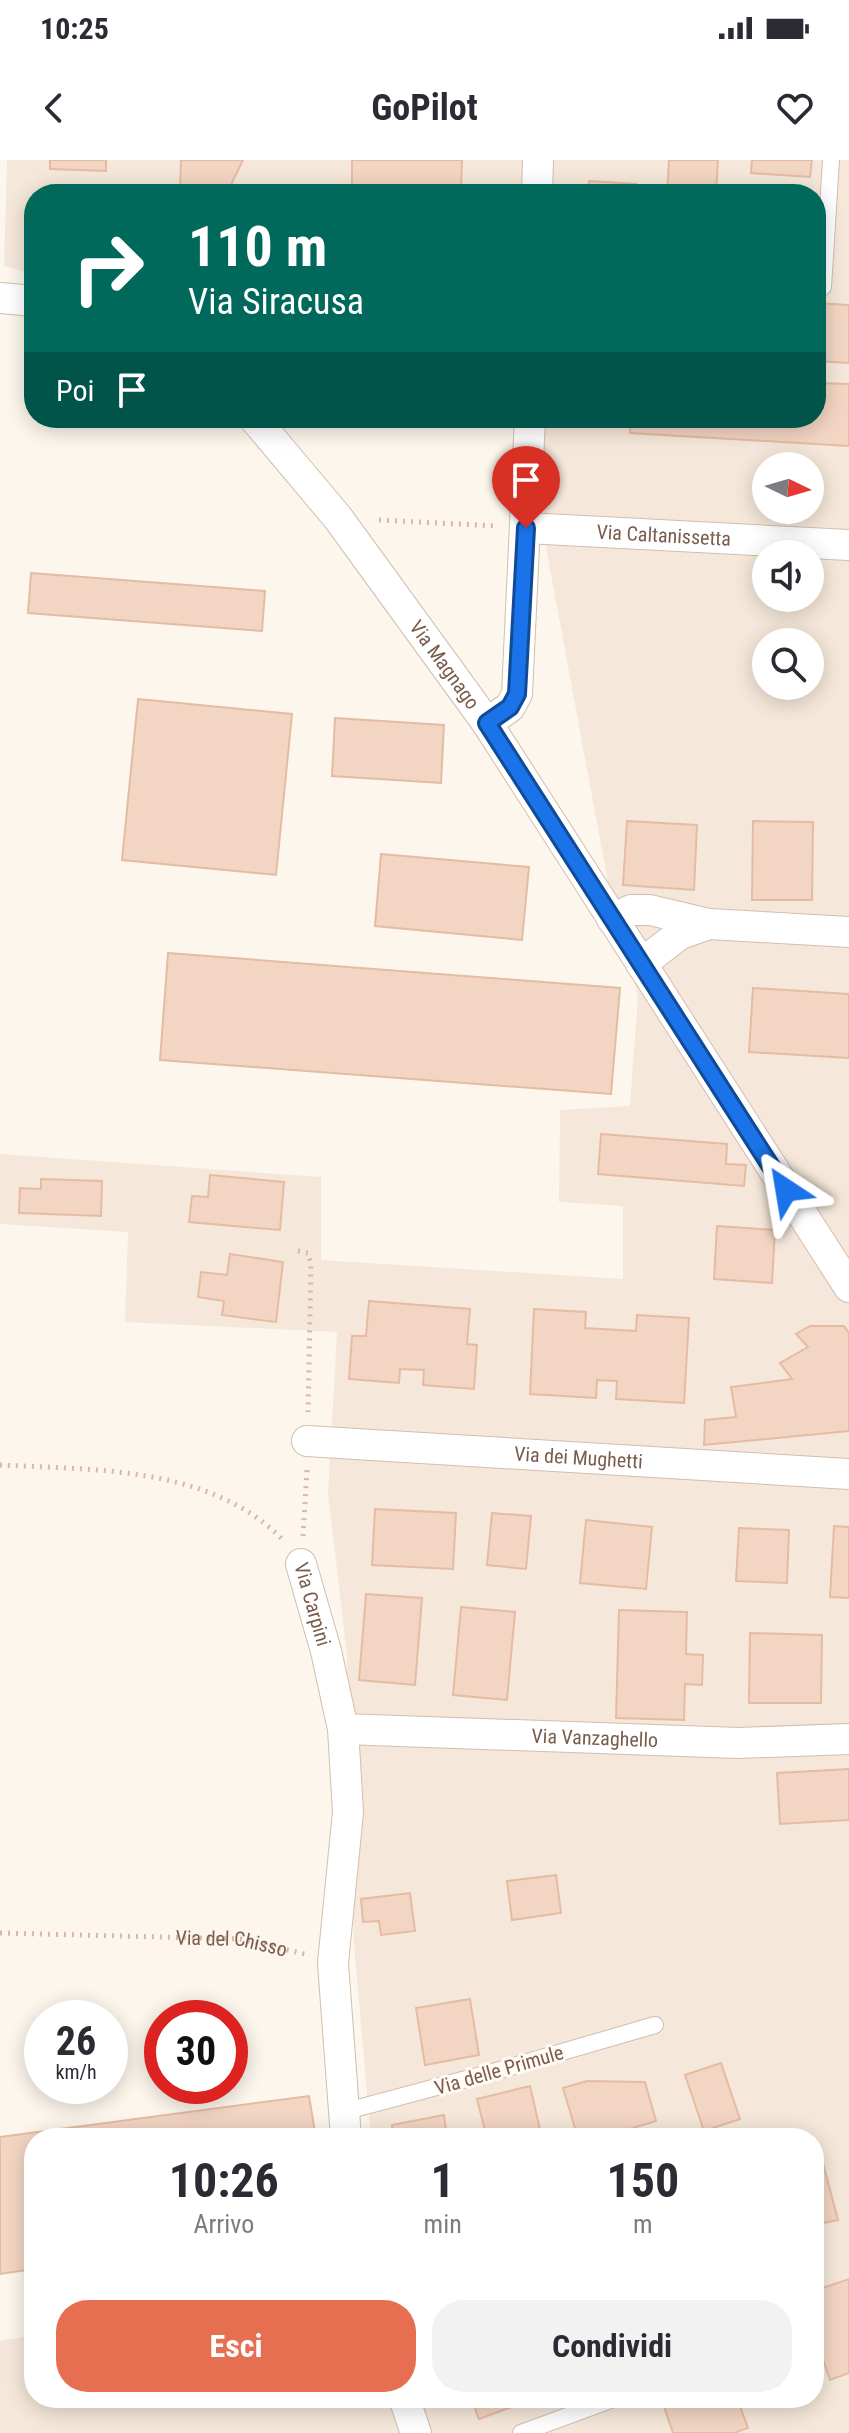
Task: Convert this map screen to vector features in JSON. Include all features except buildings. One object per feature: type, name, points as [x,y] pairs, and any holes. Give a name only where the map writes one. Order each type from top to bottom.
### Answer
[{"type":"street","points":[[537,184],[538,160]]},
{"type":"street","points":[[0,298],[24,300]]},
{"type":"street","name":"Via Magnago","points":[[262,428],[338,518],[487,723],[849,1287]]},
{"type":"street","points":[[487,723],[510,707],[517,694],[530,428]]},
{"type":"street","name":"Via Caltanissetta","points":[[526,528],[849,545]]},
{"type":"street","points":[[612,919],[631,910],[650,910],[709,924],[849,932]]},
{"type":"street","points":[[641,964],[680,934],[709,924]]},
{"type":"street","name":"Via dei Mughetti","points":[[307,1441],[849,1474]]},
{"type":"street","name":"Via Carpini","points":[[301,1564],[326,1651],[343,1729],[348,1812],[333,1963]]},
{"type":"street","name":"Via Vanzaghello","points":[[343,1729],[738,1743],[849,1739]]},
{"type":"street","points":[[333,1963],[345,2125]]},
{"type":"street","points":[[407,2408],[416,2433]]},
{"type":"lane","points":[[826,239],[831,160]]},
{"type":"lane","name":"Via delle Primule","points":[[345,2125],[500,2070],[655,2025]]},
{"type":"lane","points":[[521,2433],[589,2408]]},
{"type":"path","points":[[338,518],[526,528]]},
{"type":"path","name":"Via Carpini","points":[[298,1251],[308,1253],[311,1265],[307,1486],[301,1564]]},
{"type":"path","points":[[0,1465],[123,1472],[145,1475],[206,1493],[240,1508],[265,1524],[283,1539],[301,1564]]},
{"type":"path","name":"Via del Chisso","points":[[0,1933],[240,1939],[333,1963]]},
{"type":"shaded area","points":[[7,160],[849,160],[849,2433],[0,2433],[0,2341],[24,2337],[24,2408],[824,2408],[824,2128],[370,2128],[354,1945],[347,1655],[328,1493],[337,1332],[125,1322],[128,1232],[0,1224],[0,1154],[321,1177],[321,1260],[623,1279],[623,1206],[559,1202],[560,1110],[630,1106],[638,996],[609,888],[524,428],[826,428],[826,184],[24,184],[24,271],[4,266]]},
{"type":"route","points":[[526,528],[517,694],[510,707],[487,723],[786,1190]]}]
